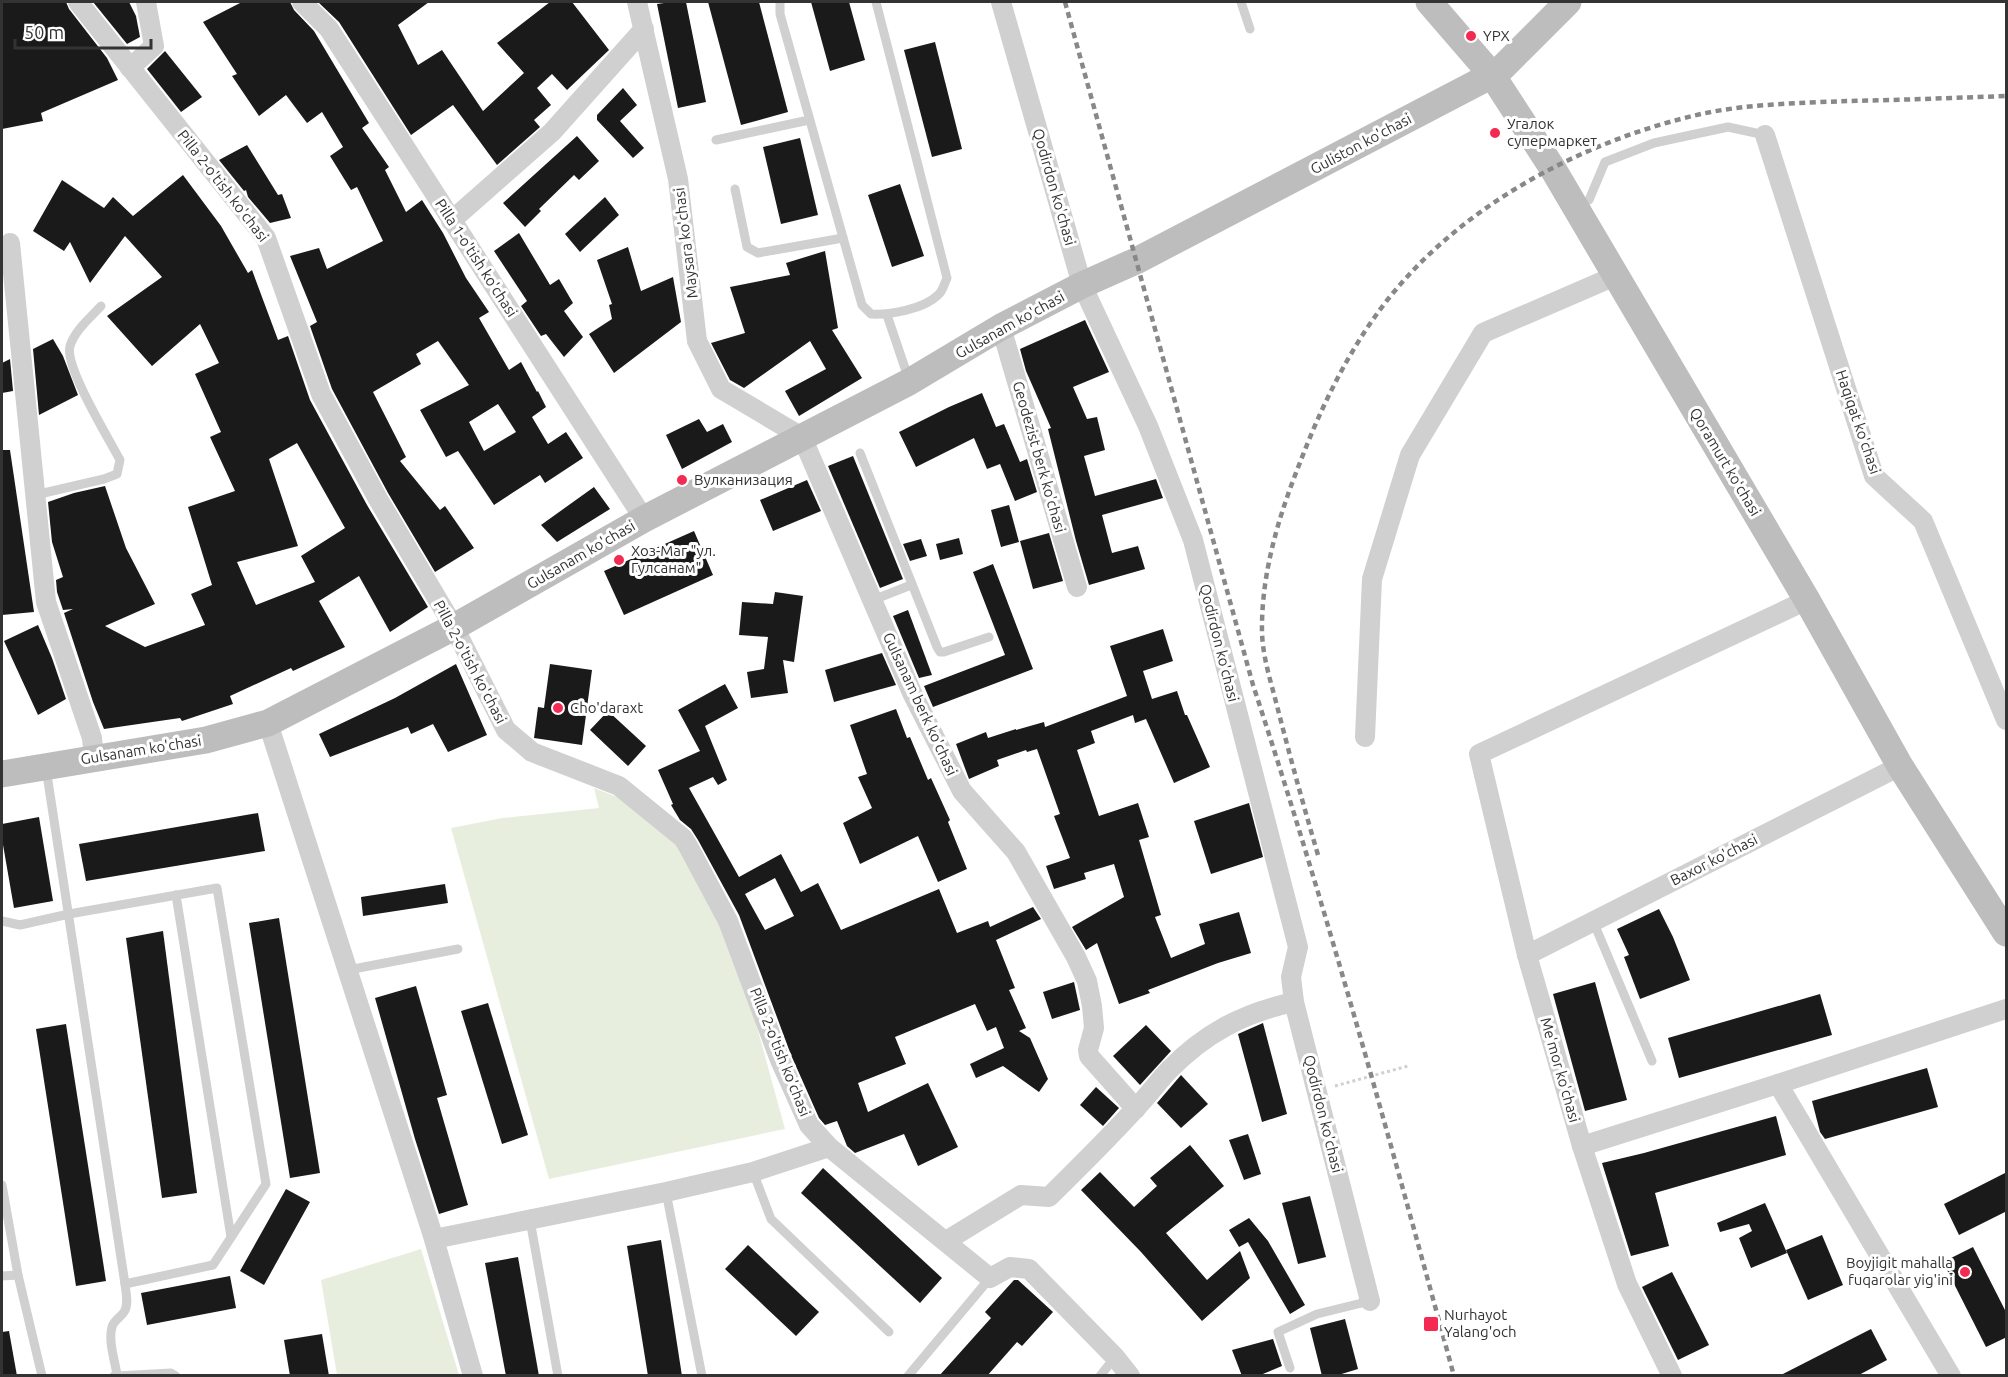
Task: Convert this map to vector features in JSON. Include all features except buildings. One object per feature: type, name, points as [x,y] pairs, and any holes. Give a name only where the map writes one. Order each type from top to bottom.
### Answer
[{"type":"main road","name":"Qoramurt koʻchasi","points":[[1429,2],[1497,71],[1615,276],[1807,600],[1900,766],[2007,933]]},
{"type":"main road","name":"Qoramurt koʻchasi","points":[[1445,2],[1567,162],[1628,263],[1815,594],[2007,911]]},
{"type":"main road","name":"Guliston ko'chasi","points":[[1136,261],[1497,71],[1568,2]]},
{"type":"main road","name":"Gulsanam ko'chasi","points":[[6,769],[45,766],[206,740],[268,723],[454,627],[644,519],[909,382],[1001,327],[1082,285],[1136,261]]},
{"type":"street","name":"Pilla 2-o'tish ko'chasi","points":[[78,2],[266,238],[321,394],[378,499],[454,627],[506,730],[532,752],[619,786],[683,838],[728,921],[780,1060],[810,1125],[829,1147],[990,1278]]},
{"type":"street","points":[[130,68],[154,46],[146,2]]},
{"type":"street","name":"Pilla 1-o'tish ko'chasi","points":[[302,2],[329,29],[644,519]]},
{"type":"street","name":"Maysara ko'chasi","points":[[638,2],[678,178],[697,341],[721,389],[802,437]]},
{"type":"street","name":"Qodirdon ko'chasi","points":[[1001,2],[1082,285],[1148,426],[1193,540],[1298,947],[1291,977],[1294,1002],[1370,1301]]},
{"type":"street","points":[[452,221],[552,132],[644,29]]},
{"type":"street","name":"Haqiqat ko'chasi","points":[[1765,135],[1874,476],[1923,521],[2007,720]]},
{"type":"street","points":[[10,243],[46,602],[92,738],[94,758]]},
{"type":"street","points":[[1365,737],[1372,579],[1410,454],[1483,333],[1615,276]]},
{"type":"street","name":"Geodezist berk ko'chasi","points":[[1001,327],[1077,587]]},
{"type":"street","name":"Gulsanam berk ko'chasi","points":[[802,437],[913,695],[962,791],[1016,852],[1076,957],[1087,981],[1092,1006],[1094,1028],[1088,1050],[1089,1056],[1136,1109]]},
{"type":"street","name":"Me'mor ko'chasi","points":[[1672,1376],[1627,1284],[1582,1146],[1527,955],[1479,754],[1807,600]]},
{"type":"street","points":[[268,723],[434,1239],[473,1376]]},
{"type":"street","name":"Baxor ko'chasi","points":[[1527,955],[1900,766]]},
{"type":"street","points":[[946,1241],[1021,1195],[1049,1197],[1136,1109],[1168,1071],[1190,1051],[1237,1019],[1294,1002]]},
{"type":"street","points":[[1582,1146],[2007,1009]]},
{"type":"street","points":[[1778,1084],[1950,1376]]},
{"type":"street","points":[[434,1239],[753,1172],[829,1147]]},
{"type":"street","points":[[990,1278],[1010,1267],[1029,1269],[1130,1376]]},
{"type":"lane","points":[[780,2],[780,14],[862,305],[871,314],[886,315],[929,303],[940,294],[947,278],[876,2]]},
{"type":"lane","points":[[1241,2],[1250,29]]},
{"type":"lane","points":[[716,140],[809,120]]},
{"type":"lane","points":[[1589,200],[1605,162],[1654,143],[1728,127],[1765,135]]},
{"type":"lane","points":[[735,189],[747,247],[758,253],[843,238]]},
{"type":"lane","points":[[35,495],[117,474],[120,460],[72,368],[69,349],[74,335],[101,306]]},
{"type":"lane","points":[[886,315],[909,382]]},
{"type":"lane","points":[[860,453],[911,585],[940,652],[989,637]]},
{"type":"lane","points":[[873,600],[911,585]]},
{"type":"lane","points":[[45,766],[125,1284],[127,1303],[124,1312],[116,1319],[111,1329],[116,1375],[171,1373],[176,1376]]},
{"type":"lane","points":[[2,921],[20,925],[217,888],[266,1184],[213,1265],[125,1284]]},
{"type":"lane","points":[[176,895],[231,1237]]},
{"type":"lane","points":[[1593,921],[1652,1061]]},
{"type":"lane","points":[[348,970],[458,949]]},
{"type":"lane","points":[[753,1172],[771,1219],[889,1332]]},
{"type":"lane","points":[[2,1185],[18,1275],[42,1376]]},
{"type":"lane","points":[[666,1192],[702,1376]]},
{"type":"lane","points":[[530,1220],[558,1376]]},
{"type":"lane","points":[[2,1276],[18,1275]]},
{"type":"lane","points":[[908,1376],[990,1278]]},
{"type":"lane","points":[[1290,1368],[1278,1332],[1317,1314],[1370,1301]]},
{"type":"lane","points":[[1100,1376],[1114,1357]]},
{"type":"path","points":[[1317,1090],[1408,1066]]},
{"type":"green space","points":[[594,788],[633,803],[679,844],[738,958],[785,1129],[549,1179],[451,828],[502,818],[599,808]]},
{"type":"green space","points":[[421,1249],[459,1375],[337,1375],[321,1280]]},
{"type":"railway","points":[[1065,2],[1253,685],[1333,943],[1454,1376]]},
{"type":"railway","points":[[1318,855],[1264,651],[1262,611],[1268,566],[1285,502],[1327,399],[1372,321],[1415,268],[1449,236],[1526,182],[1612,141],[1656,126],[1701,114],[1755,106],[2006,96]]},
{"type":"place","name":"YPX","points":[[1471,36]]},
{"type":"place","name":"Угалок супермаркет","points":[[1495,133]]},
{"type":"place","name":"Вулканизация","points":[[682,480]]},
{"type":"place","name":"Хоз-Маг \"ул. Гулсанам\"","points":[[619,560]]},
{"type":"place","name":"Cho'daraxt","points":[[558,708]]},
{"type":"place","name":"Boyjigit mahalla fuqarolar yig'ini","points":[[1965,1272]]},
{"type":"place","name":"Nurhayot Yalang'och","points":[[1431,1324]]}]
